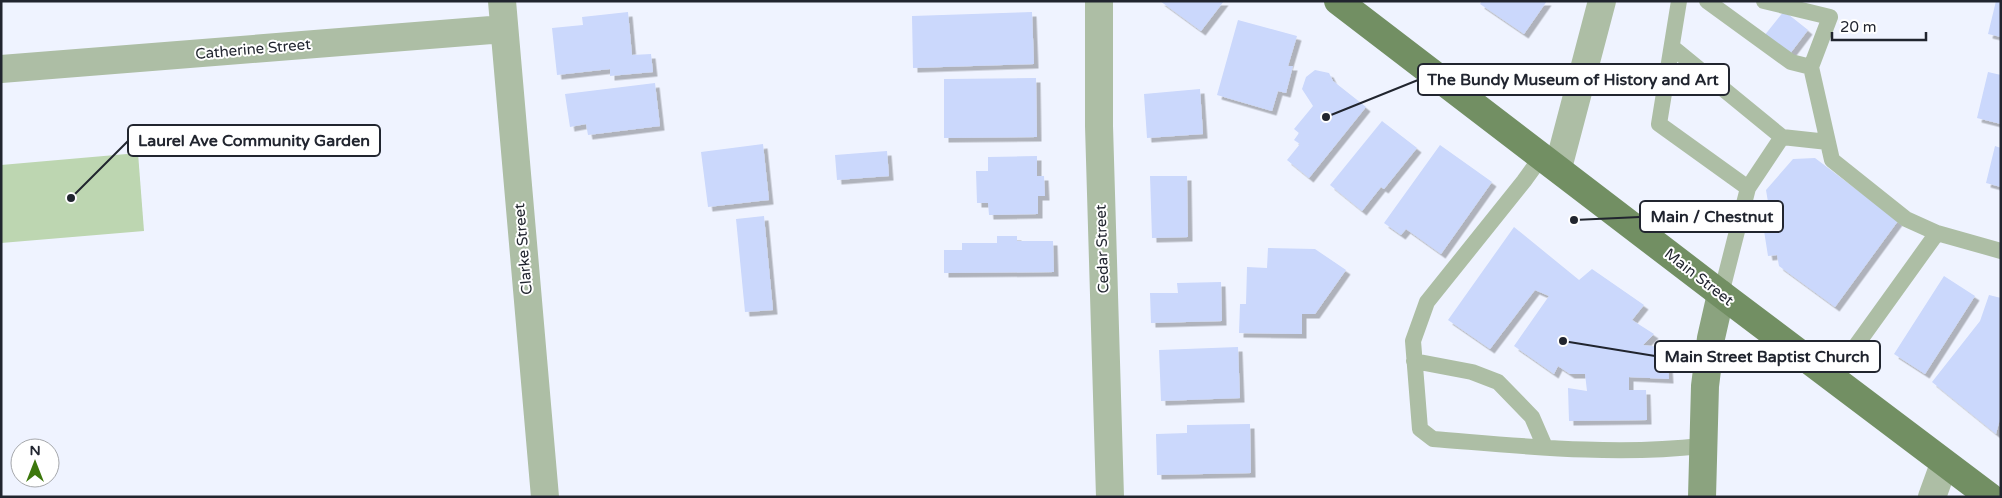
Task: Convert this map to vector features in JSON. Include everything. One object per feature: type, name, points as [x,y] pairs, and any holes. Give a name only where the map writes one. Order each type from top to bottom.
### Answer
[{"type":"main road","name":"Main Street","points":[[1338,1],[1832,379],[1990,497]]},
{"type":"street","name":"Clarke Street","points":[[502,1],[545,497]]},
{"type":"street","name":"Cedar Street","points":[[1099,1],[1099,126],[1110,497]]},
{"type":"street","points":[[1550,162],[1602,1]]},
{"type":"street","name":"Catherine Street","points":[[1,69],[504,29]]},
{"type":"street","points":[[1702,497],[1705,386],[1710,348],[1721,294]]},
{"type":"street","points":[[1932,497],[1944,464]]},
{"type":"lane","points":[[1679,1],[1659,124],[1748,188]]},
{"type":"lane","points":[[1707,1],[1791,62],[1811,67]]},
{"type":"lane","points":[[1764,1],[1830,17],[1811,67],[1832,160],[1906,218],[1938,233],[2001,251]]},
{"type":"lane","points":[[1672,47],[1782,137],[1828,142]]},
{"type":"lane","points":[[1721,294],[1748,188],[1782,137]]},
{"type":"lane","points":[[1550,162],[1524,181],[1427,302],[1413,341],[1420,429],[1433,439],[1605,451],[1658,451],[1702,446]]},
{"type":"lane","points":[[1832,379],[1938,233]]},
{"type":"lane","points":[[1414,361],[1472,372],[1498,382],[1532,417],[1545,447]]},
{"type":"green space","points":[[138,153],[144,231],[1,243],[1,165]]},
{"type":"building","points":[[1160,1],[1224,1],[1201,31]]},
{"type":"building","points":[[1482,1],[1547,1],[1524,34],[1480,4]]},
{"type":"building","points":[[1996,1],[2001,3],[2001,37],[1988,34]]},
{"type":"building","points":[[1784,11],[1808,30],[1789,55],[1764,36]]},
{"type":"building","points":[[628,12],[632,55],[651,54],[653,72],[610,76],[610,69],[557,75],[552,28],[583,25],[582,17]]},
{"type":"building","points":[[1032,12],[1034,64],[913,68],[912,16]]},
{"type":"building","points":[[1238,20],[1297,36],[1288,66],[1293,66],[1286,93],[1278,91],[1272,111],[1217,95]]},
{"type":"building","points":[[1315,70],[1329,73],[1333,81],[1366,107],[1309,178],[1287,160],[1300,144],[1294,140],[1299,133],[1294,129],[1313,106],[1302,89],[1306,77]]},
{"type":"building","points":[[1988,72],[2001,75],[2001,124],[1977,118]]},
{"type":"building","points":[[1036,78],[1037,137],[944,138],[944,79]]},
{"type":"building","points":[[655,83],[660,126],[588,135],[586,124],[570,127],[565,94]]},
{"type":"building","points":[[1200,89],[1203,134],[1147,138],[1144,94]]},
{"type":"building","points":[[1382,121],[1417,148],[1384,189],[1381,187],[1362,211],[1330,185]]},
{"type":"building","points":[[763,144],[769,200],[708,207],[701,152]]},
{"type":"building","points":[[1440,145],[1492,182],[1441,254],[1406,229],[1401,235],[1384,223]]},
{"type":"building","points":[[1995,146],[2001,148],[2001,187],[1986,183]]},
{"type":"building","points":[[887,151],[889,176],[837,180],[835,155]]},
{"type":"building","points":[[1037,156],[1037,176],[1044,176],[1045,196],[1038,196],[1038,214],[989,215],[988,203],[977,203],[976,171],[988,171],[988,157]]},
{"type":"building","points":[[1815,158],[1898,221],[1835,307],[1779,266],[1777,255],[1768,256],[1762,218],[1770,214],[1766,190],[1793,159]]},
{"type":"building","points":[[1150,176],[1187,176],[1188,237],[1152,238]]},
{"type":"building","points":[[764,216],[773,310],[745,312],[736,219]]},
{"type":"building","points":[[1514,227],[1579,280],[1592,269],[1644,305],[1632,320],[1654,334],[1643,345],[1667,348],[1669,379],[1629,377],[1629,390],[1646,390],[1647,420],[1569,421],[1568,388],[1587,391],[1585,374],[1570,374],[1558,366],[1554,374],[1514,346],[1549,296],[1535,290],[1490,349],[1448,320]]},
{"type":"building","points":[[997,236],[1017,236],[1017,241],[1053,241],[1054,272],[944,273],[944,250],[962,250],[962,243],[997,243]]},
{"type":"building","points":[[1268,248],[1315,249],[1346,270],[1315,314],[1302,314],[1302,334],[1239,333],[1240,304],[1246,304],[1247,267],[1267,268]]},
{"type":"building","points":[[1944,276],[1975,296],[1925,374],[1894,354]]},
{"type":"building","points":[[1221,282],[1222,321],[1151,323],[1150,293],[1178,293],[1177,283]]},
{"type":"building","points":[[1989,295],[2001,298],[2001,415],[1996,434],[1932,382],[1980,321]]},
{"type":"building","points":[[1238,347],[1240,398],[1161,401],[1159,350]]},
{"type":"building","points":[[1250,424],[1251,473],[1157,475],[1156,434],[1187,433],[1187,425]]},
{"type":"place","name":"The Bundy Museum of History and Art","points":[[1326,117]]},
{"type":"place","name":"Laurel Ave Community Garden","points":[[71,198]]},
{"type":"place","name":"Main / Chestnut","points":[[1574,220]]},
{"type":"place","name":"Main Street Baptist Church","points":[[1563,341]]}]
